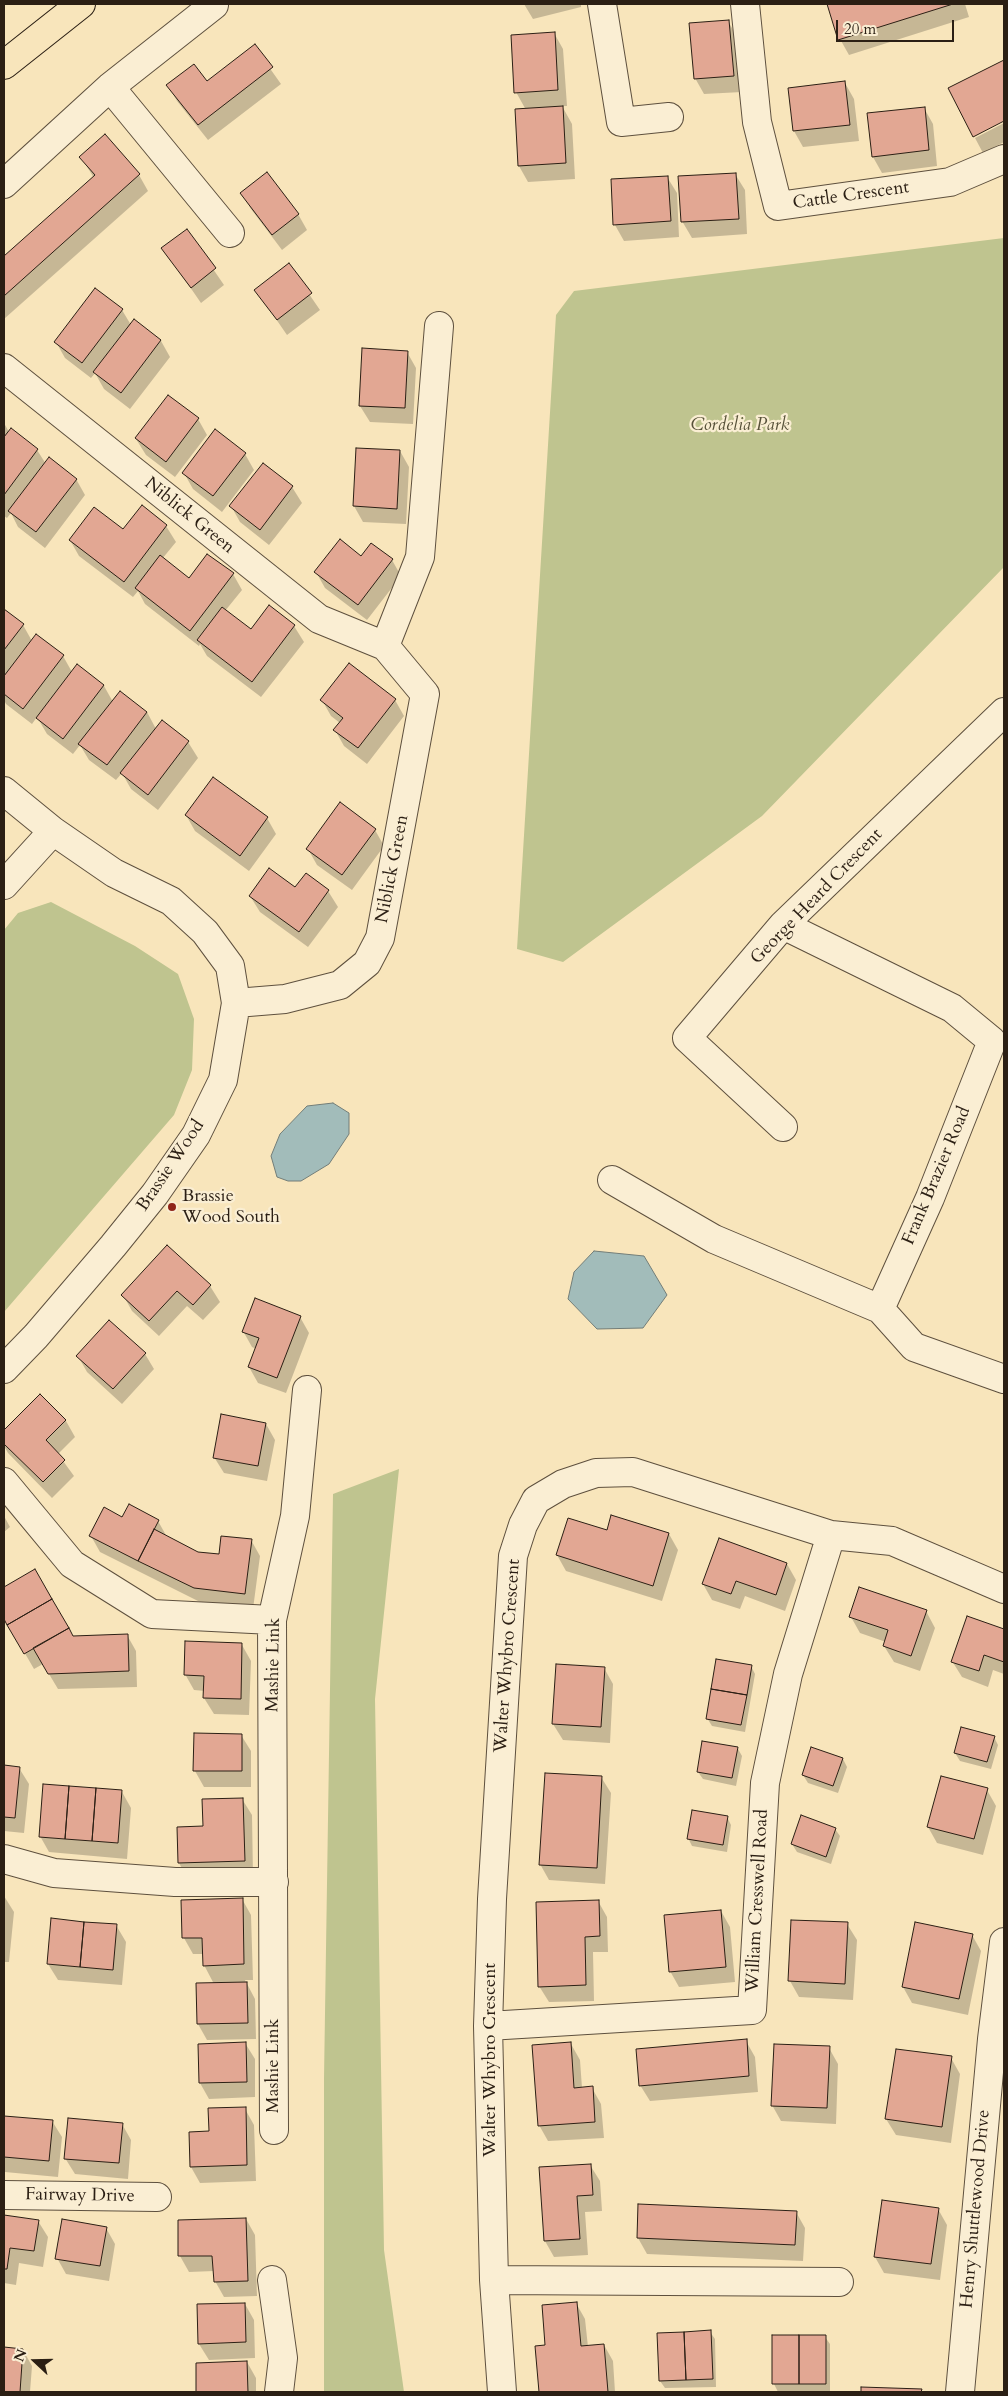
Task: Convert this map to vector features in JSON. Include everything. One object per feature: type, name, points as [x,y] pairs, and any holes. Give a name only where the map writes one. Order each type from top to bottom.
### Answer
[{"type":"highway","points":[[4,65],[81,4]]},
{"type":"street","points":[[602,4],[621,122],[670,117]]},
{"type":"street","name":"Cattle Crescent","points":[[745,4],[757,122],[778,206],[950,182],[1004,159]]},
{"type":"street","points":[[4,184],[110,87],[214,5]]},
{"type":"street","points":[[110,87],[230,233]]},
{"type":"street","points":[[385,646],[420,557],[439,326]]},
{"type":"street","name":"Niblick Green","points":[[4,368],[319,619],[385,646],[425,694],[380,938],[367,963],[340,985],[285,999],[236,1003]]},
{"type":"street","name":"George Heard Crescent","points":[[783,1127],[687,1038],[783,925],[1004,712]]},
{"type":"street","name":"Brassie Wood","points":[[4,791],[52,831],[114,873],[171,901],[205,932],[230,966],[236,1003],[223,1080],[196,1135],[155,1194],[113,1246],[36,1336],[4,1369]]},
{"type":"street","points":[[4,885],[52,831]]},
{"type":"street","name":"Frank Brazier Road","points":[[783,925],[952,1008],[998,1042],[880,1309]]},
{"type":"street","points":[[612,1180],[714,1240],[880,1309],[914,1348],[1004,1379]]},
{"type":"street","name":"Mashie Link","points":[[274,2130],[272,1620],[295,1516],[307,1390]]},
{"type":"street","name":"Walter Whybro Crescent","points":[[502,2392],[494,2280],[488,2026],[492,1898],[513,1556],[523,1525],[536,1500],[563,1484],[596,1473],[633,1472],[831,1535],[892,1541],[1004,1589]]},
{"type":"street","points":[[4,1482],[72,1564],[152,1614],[272,1620]]},
{"type":"street","name":"William Cresswell Road","points":[[488,2026],[752,2010],[765,1783],[788,1674],[831,1535]]},
{"type":"street","points":[[4,1859],[54,1873],[175,1882],[274,1882]]},
{"type":"street","points":[[998,2040],[1004,1942]]},
{"type":"street","name":"Henry Shuttlewood Drive","points":[[960,2392],[998,2040]]},
{"type":"street","name":"Fairway Drive","points":[[4,2195],[157,2197]]},
{"type":"street","points":[[272,2280],[283,2358],[279,2392]]},
{"type":"street","points":[[494,2280],[839,2282]]},
{"type":"green space","name":"Cordelia Park","points":[[1004,238],[1004,567],[762,816],[563,962],[517,949],[556,315],[574,291]]},
{"type":"green space","points":[[51,902],[135,946],[178,974],[194,1019],[192,1070],[174,1115],[4,1312],[4,930],[18,913]]},
{"type":"green space","points":[[399,1469],[375,1699],[384,2250],[404,2392],[324,2392],[324,2078],[333,1494]]},
{"type":"water","points":[[333,1103],[349,1113],[349,1134],[329,1164],[301,1181],[288,1181],[277,1177],[271,1156],[280,1134],[307,1106]]},
{"type":"water","points":[[594,1251],[644,1256],[667,1295],[643,1328],[597,1329],[568,1299],[574,1272]]},
{"type":"building","points":[[827,4],[953,4],[838,40]]},
{"type":"building","points":[[729,20],[734,76],[694,79],[689,23]]},
{"type":"building","points":[[555,32],[558,90],[514,93],[511,35]]},
{"type":"building","points":[[255,44],[273,67],[198,125],[166,85],[194,64],[207,81]]},
{"type":"building","points":[[1004,60],[1004,121],[973,137],[948,88]]},
{"type":"building","points":[[845,81],[850,125],[793,131],[788,88]]},
{"type":"building","points":[[563,106],[566,163],[518,166],[515,109]]},
{"type":"building","points":[[925,107],[929,150],[872,157],[867,113]]},
{"type":"building","points":[[105,134],[140,174],[4,296],[4,256],[95,175],[79,157]]},
{"type":"building","points":[[267,172],[299,214],[272,235],[240,193]]},
{"type":"building","points":[[736,173],[739,219],[681,222],[678,176]]},
{"type":"building","points":[[668,176],[671,221],[613,225],[611,179]]},
{"type":"building","points":[[187,229],[216,268],[191,288],[161,248]]},
{"type":"building","points":[[289,263],[312,293],[277,320],[254,290]]},
{"type":"building","points":[[95,288],[123,309],[82,363],[54,342]]},
{"type":"building","points":[[134,319],[161,340],[121,393],[93,372]]},
{"type":"building","points":[[362,348],[408,351],[405,408],[359,406]]},
{"type":"building","points":[[168,395],[199,418],[166,462],[135,438]]},
{"type":"building","points":[[11,428],[38,449],[4,495],[4,437]]},
{"type":"building","points":[[215,429],[246,453],[213,496],[182,473]]},
{"type":"building","points":[[356,448],[400,450],[397,509],[353,506]]},
{"type":"building","points":[[49,457],[77,479],[36,532],[8,511]]},
{"type":"building","points":[[263,463],[293,486],[260,530],[229,506]]},
{"type":"building","points":[[142,505],[167,525],[124,582],[69,540],[94,507],[123,529]]},
{"type":"building","points":[[340,539],[361,556],[371,543],[393,559],[358,605],[314,572]]},
{"type":"building","points":[[207,554],[234,573],[190,631],[135,588],[160,555],[189,578]]},
{"type":"building","points":[[269,605],[295,625],[252,682],[197,640],[222,607],[251,629]]},
{"type":"building","points":[[4,609],[24,624],[4,650]]},
{"type":"building","points":[[36,634],[64,655],[23,709],[4,694],[4,676]]},
{"type":"building","points":[[349,663],[396,699],[358,748],[333,730],[343,718],[320,700]]},
{"type":"building","points":[[77,664],[104,685],[63,739],[36,718]]},
{"type":"building","points":[[120,691],[147,712],[107,765],[78,744]]},
{"type":"building","points":[[162,720],[189,741],[148,795],[120,773]]},
{"type":"building","points":[[213,777],[268,817],[240,856],[185,815]]},
{"type":"building","points":[[340,802],[376,829],[342,875],[306,849]]},
{"type":"building","points":[[269,868],[295,887],[306,873],[329,890],[299,932],[249,896]]},
{"type":"building","points":[[167,1245],[211,1285],[193,1305],[177,1291],[149,1321],[121,1295]]},
{"type":"building","points":[[255,1298],[301,1316],[277,1378],[248,1367],[259,1338],[242,1332]]},
{"type":"building","points":[[109,1320],[146,1353],[113,1389],[76,1356]]},
{"type":"building","points":[[40,1394],[66,1420],[46,1440],[65,1460],[43,1482],[4,1444],[4,1430]]},
{"type":"building","points":[[221,1414],[266,1423],[258,1466],[213,1458]]},
{"type":"building","points":[[129,1504],[159,1520],[138,1561],[89,1536],[104,1507],[122,1517]]},
{"type":"building","points":[[611,1515],[669,1533],[653,1586],[556,1555],[568,1518],[607,1530]]},
{"type":"building","points":[[154,1529],[198,1552],[219,1554],[221,1536],[252,1539],[245,1594],[194,1588],[138,1561]]},
{"type":"building","points":[[719,1538],[787,1563],[776,1595],[736,1581],[731,1594],[702,1584]]},
{"type":"building","points":[[35,1569],[52,1599],[7,1625],[4,1619],[4,1587]]},
{"type":"building","points":[[859,1587],[927,1610],[911,1656],[883,1646],[888,1630],[849,1617]]},
{"type":"building","points":[[52,1599],[69,1628],[24,1654],[7,1625]]},
{"type":"building","points":[[967,1616],[1004,1629],[1004,1662],[984,1655],[979,1671],[951,1662]]},
{"type":"building","points":[[69,1628],[73,1636],[128,1634],[129,1671],[48,1674],[33,1648]]},
{"type":"building","points":[[185,1641],[242,1643],[241,1699],[203,1698],[204,1676],[184,1675]]},
{"type":"building","points":[[716,1659],[752,1665],[747,1695],[711,1689]]},
{"type":"building","points":[[556,1664],[605,1667],[601,1727],[552,1724]]},
{"type":"building","points":[[711,1689],[747,1695],[741,1725],[706,1719]]},
{"type":"building","points":[[961,1727],[995,1736],[987,1762],[954,1753]]},
{"type":"building","points":[[194,1733],[242,1734],[242,1771],[193,1771]]},
{"type":"building","points":[[702,1741],[738,1747],[732,1778],[697,1772]]},
{"type":"building","points":[[811,1747],[843,1758],[833,1786],[802,1775]]},
{"type":"building","points":[[4,1765],[20,1767],[15,1818],[4,1817]]},
{"type":"building","points":[[545,1773],[602,1776],[597,1868],[539,1865]]},
{"type":"building","points":[[941,1776],[988,1788],[974,1839],[927,1827]]},
{"type":"building","points":[[43,1784],[69,1786],[65,1839],[39,1837]]},
{"type":"building","points":[[69,1786],[96,1788],[92,1841],[65,1839]]},
{"type":"building","points":[[96,1788],[122,1790],[118,1843],[92,1841]]},
{"type":"building","points":[[243,1798],[245,1861],[178,1863],[177,1827],[203,1826],[202,1799]]},
{"type":"building","points":[[692,1810],[728,1816],[723,1845],[687,1839]]},
{"type":"building","points":[[801,1815],[836,1828],[826,1857],[791,1844]]},
{"type":"building","points":[[243,1898],[244,1964],[203,1966],[202,1938],[182,1938],[181,1900]]},
{"type":"building","points":[[599,1900],[600,1936],[585,1937],[586,1985],[538,1987],[536,1902]]},
{"type":"building","points":[[721,1910],[726,1967],[669,1972],[664,1915]]},
{"type":"building","points":[[51,1918],[84,1922],[80,1967],[47,1964]]},
{"type":"building","points":[[791,1920],[848,1922],[845,1984],[788,1981]]},
{"type":"building","points":[[84,1922],[117,1924],[113,1970],[80,1967]]},
{"type":"building","points":[[915,1922],[973,1934],[959,1999],[902,1987]]},
{"type":"building","points":[[247,1982],[248,2023],[197,2024],[196,1983]]},
{"type":"building","points":[[747,2039],[749,2076],[639,2086],[636,2049]]},
{"type":"building","points":[[246,2042],[247,2082],[199,2083],[198,2044]]},
{"type":"building","points":[[571,2042],[574,2088],[593,2086],[595,2122],[538,2126],[532,2045]]},
{"type":"building","points":[[774,2044],[830,2046],[827,2108],[771,2106]]},
{"type":"building","points":[[896,2049],[952,2056],[942,2127],[885,2119]]},
{"type":"building","points":[[246,2107],[247,2165],[190,2167],[189,2132],[209,2131],[208,2108]]},
{"type":"building","points":[[4,2116],[53,2120],[49,2161],[4,2157]]},
{"type":"building","points":[[68,2118],[123,2123],[119,2163],[64,2159]]},
{"type":"building","points":[[591,2164],[593,2195],[577,2196],[580,2239],[544,2241],[539,2167]]},
{"type":"building","points":[[882,2200],[939,2208],[931,2264],[874,2257]]},
{"type":"building","points":[[638,2204],[797,2211],[795,2245],[637,2238]]},
{"type":"building","points":[[4,2215],[39,2220],[34,2251],[10,2248],[7,2269],[4,2269]]},
{"type":"building","points":[[246,2218],[248,2281],[214,2282],[212,2256],[178,2256],[178,2220]]},
{"type":"building","points":[[62,2219],[107,2227],[100,2266],[55,2259]]},
{"type":"building","points":[[577,2302],[581,2346],[604,2344],[608,2392],[539,2392],[535,2346],[545,2345],[542,2305]]},
{"type":"building","points":[[245,2303],[246,2342],[198,2344],[197,2304]]},
{"type":"building","points":[[711,2330],[713,2379],[686,2380],[684,2332]]},
{"type":"building","points":[[684,2332],[686,2380],[659,2381],[657,2333]]},
{"type":"building","points":[[772,2335],[799,2335],[799,2384],[772,2384]]},
{"type":"building","points":[[799,2335],[826,2335],[826,2384],[799,2384]]},
{"type":"building","points":[[4,2347],[23,2349],[20,2392],[4,2392]]},
{"type":"building","points":[[247,2361],[248,2392],[196,2392],[196,2363]]},
{"type":"building","points":[[861,2387],[922,2389],[921,2392],[861,2392]]},
{"type":"place","name":"Brassie Wood South","points":[[172,1207]]}]
